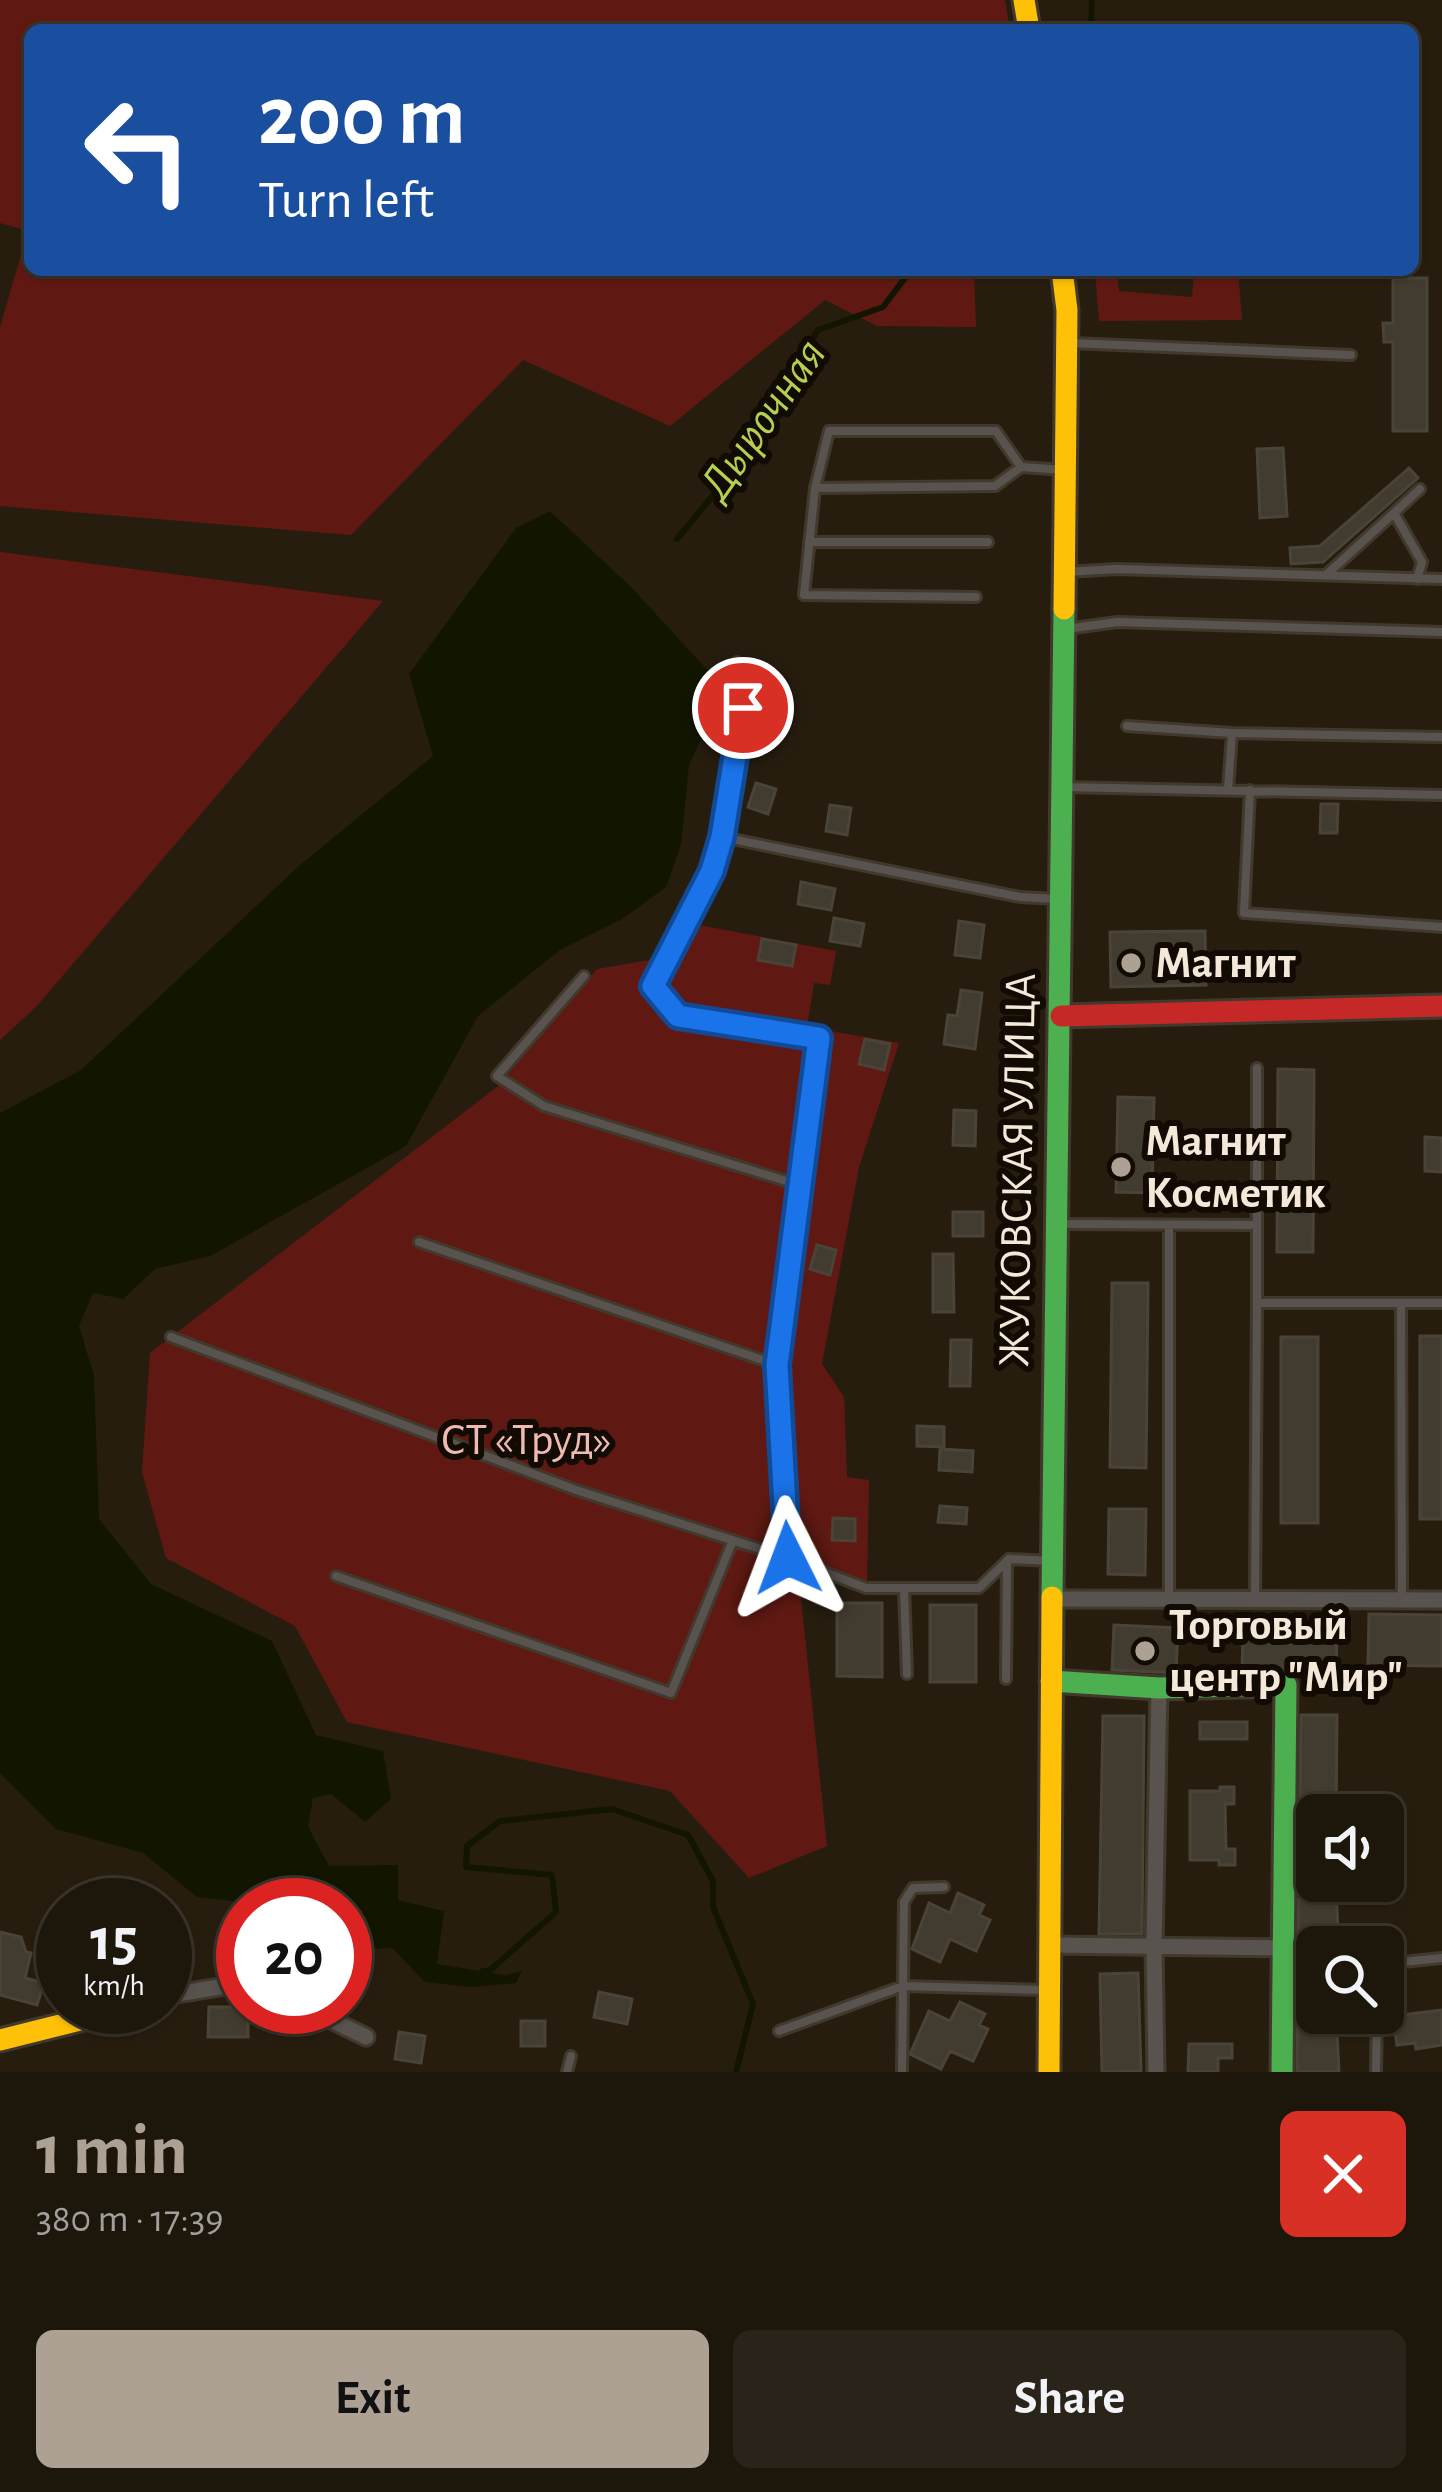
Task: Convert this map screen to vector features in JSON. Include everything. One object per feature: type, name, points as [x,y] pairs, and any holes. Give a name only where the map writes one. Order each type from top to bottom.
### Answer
[{"type":"main road","name":"ЖУКОВСКАЯ УЛИЦА","points":[[1049,2072],[1054,1224],[1063,787],[1062,276]]},
{"type":"main road","points":[[1060,1016],[1442,1006]]},
{"type":"main road","points":[[1052,1681],[1159,1688],[1286,1685],[1282,2072]]},
{"type":"main road","points":[[0,2040],[36,2031]]},
{"type":"street","points":[[1051,1599],[1442,1600]]},
{"type":"street","points":[[1156,2072],[1159,1688]]},
{"type":"street","points":[[1049,1945],[1284,1948]]},
{"type":"street","points":[[359,2034],[367,2038]]},
{"type":"lane","points":[[1066,343],[1351,355]]},
{"type":"lane","points":[[976,597],[804,595],[815,488],[829,431],[996,431],[1021,467]]},
{"type":"lane","points":[[815,488],[995,486],[1021,467],[1064,470]]},
{"type":"lane","points":[[1326,576],[1420,489]]},
{"type":"lane","points":[[1394,513],[1422,562],[1417,579]]},
{"type":"lane","points":[[809,542],[988,542]]},
{"type":"lane","points":[[1064,572],[1117,569],[1442,579]]},
{"type":"lane","points":[[1064,629],[1117,622],[1442,632]]},
{"type":"lane","points":[[737,662],[743,676],[743,708],[722,837],[712,871],[653,986],[678,1016],[819,1038],[777,1365],[788,1558]]},
{"type":"lane","points":[[715,733],[743,708]]},
{"type":"lane","points":[[1127,726],[1442,737]]},
{"type":"lane","points":[[1228,790],[1232,733]]},
{"type":"lane","points":[[1063,787],[1442,795]]},
{"type":"lane","points":[[1250,790],[1244,913],[1442,927]]},
{"type":"lane","points":[[722,837],[1020,897],[1060,899]]},
{"type":"lane","points":[[584,976],[497,1076],[544,1106],[799,1185]]},
{"type":"lane","points":[[1255,1599],[1257,1068]]},
{"type":"lane","points":[[1054,1224],[1257,1225]]},
{"type":"lane","points":[[1168,1599],[1169,1225]]},
{"type":"lane","points":[[419,1242],[777,1365]]},
{"type":"lane","points":[[1257,1303],[1442,1303]]},
{"type":"lane","points":[[1400,1303],[1402,1600]]},
{"type":"lane","points":[[171,1336],[576,1490],[866,1588],[979,1588],[1007,1562],[1052,1561]]},
{"type":"lane","points":[[336,1576],[671,1693],[733,1540]]},
{"type":"lane","points":[[1006,1679],[1007,1562]]},
{"type":"lane","points":[[904,1588],[907,1674]]},
{"type":"lane","points":[[902,2072],[904,1902],[914,1888],[944,1887]]},
{"type":"lane","points":[[1404,1962],[1442,1958]]},
{"type":"lane","points":[[779,2031],[903,1986],[1050,1990]]},
{"type":"lane","points":[[1376,2072],[1377,2034]]},
{"type":"lane","points":[[567,2072],[571,2056]]},
{"type":"green space","points":[[0,0],[1005,0],[1009,24],[24,24],[24,230],[0,223]]},
{"type":"green space","points":[[24,245],[24,276],[974,276],[976,327],[877,326],[825,300],[670,426],[523,360],[351,535],[0,506],[0,327]]},
{"type":"green space","points":[[1095,276],[1118,276],[1119,291],[1192,297],[1194,276],[1238,276],[1242,320],[1099,321]]},
{"type":"green space","points":[[0,552],[383,601],[36,1007],[0,1040]]},
{"type":"green space","name":"СТ «Труд»","points":[[694,924],[836,951],[830,985],[814,983],[807,1027],[899,1043],[859,1167],[822,1364],[844,1397],[847,1477],[869,1480],[867,1582],[797,1561],[827,1846],[749,1878],[670,1791],[347,1722],[295,1626],[166,1558],[142,1472],[150,1353],[497,1087],[597,969],[679,955]]},
{"type":"shaded area","points":[[550,511],[631,587],[725,689],[689,765],[681,845],[666,887],[622,919],[560,950],[478,1016],[406,1146],[210,1256],[155,1269],[123,1299],[93,1293],[79,1326],[94,1376],[99,1519],[151,1584],[272,1641],[316,1735],[383,1751],[391,1799],[365,1822],[331,1794],[313,1798],[308,1827],[329,1866],[398,1865],[398,1900],[444,1911],[437,1964],[505,1975],[522,1971],[516,1983],[471,1987],[425,1982],[392,1948],[372,1949],[372,1878],[216,1878],[216,1899],[197,1897],[192,1893],[192,1878],[174,1878],[143,1853],[56,1829],[0,1773],[0,1113],[81,1070],[300,865],[433,756],[409,674],[516,528]]},
{"type":"building","points":[[1393,278],[1427,278],[1427,431],[1393,431],[1393,342],[1384,342],[1383,323],[1393,323]]},
{"type":"building","points":[[1283,448],[1287,516],[1260,518],[1257,449]]},
{"type":"building","points":[[1409,468],[1418,478],[1323,562],[1291,564],[1290,548],[1320,546]]},
{"type":"building","points":[[756,783],[776,789],[768,814],[748,807]]},
{"type":"building","points":[[1321,804],[1338,804],[1337,833],[1320,833]]},
{"type":"building","points":[[830,805],[851,808],[847,835],[826,831]]},
{"type":"building","points":[[801,882],[835,889],[831,910],[798,904]]},
{"type":"building","points":[[834,918],[864,924],[860,946],[830,941]]},
{"type":"building","points":[[959,921],[984,925],[980,958],[955,955]]},
{"type":"building","points":[[1205,931],[1206,985],[1111,987],[1110,932]]},
{"type":"building","points":[[762,939],[796,945],[792,966],[758,960]]},
{"type":"building","points":[[961,990],[982,993],[975,1049],[944,1044],[948,1015],[957,1016]]},
{"type":"building","points":[[865,1039],[890,1044],[884,1070],[859,1064]]},
{"type":"building","points":[[1278,1069],[1314,1070],[1313,1252],[1277,1252]]},
{"type":"building","points":[[1118,1097],[1154,1098],[1152,1193],[1116,1192]]},
{"type":"building","points":[[954,1110],[976,1111],[975,1146],[953,1145]]},
{"type":"building","points":[[1425,1137],[1442,1138],[1442,1172],[1425,1171]]},
{"type":"building","points":[[953,1212],[983,1212],[983,1236],[953,1236]]},
{"type":"building","points":[[817,1245],[836,1250],[830,1275],[810,1269]]},
{"type":"building","points":[[933,1254],[953,1254],[954,1312],[933,1312]]},
{"type":"building","points":[[1112,1283],[1148,1283],[1146,1468],[1110,1467]]},
{"type":"building","points":[[1420,1336],[1442,1336],[1442,1519],[1420,1519]]},
{"type":"building","points":[[1281,1337],[1318,1337],[1318,1523],[1281,1523]]},
{"type":"building","points":[[951,1340],[971,1340],[970,1386],[950,1386]]},
{"type":"building","points":[[917,1426],[944,1427],[944,1447],[917,1446]]},
{"type":"building","points":[[940,1449],[973,1451],[972,1472],[939,1470]]},
{"type":"building","points":[[940,1506],[967,1508],[966,1524],[938,1522]]},
{"type":"building","points":[[1109,1509],[1146,1509],[1145,1575],[1108,1574]]},
{"type":"building","points":[[833,1518],[855,1519],[855,1541],[832,1540]]},
{"type":"building","points":[[837,1603],[882,1603],[882,1677],[837,1676]]},
{"type":"building","points":[[930,1605],[976,1605],[976,1682],[930,1682]]},
{"type":"building","points":[[1369,1614],[1442,1615],[1442,1666],[1368,1665]]},
{"type":"building","name":"Торговый центр \"Мир\"","points":[[1114,1625],[1178,1628],[1176,1673],[1112,1670]]},
{"type":"building","points":[[1243,1636],[1337,1639],[1336,1673],[1242,1670]]},
{"type":"building","points":[[1301,1715],[1337,1715],[1336,1794],[1300,1794]]},
{"type":"building","points":[[1103,1716],[1144,1716],[1142,1934],[1099,1934]]},
{"type":"building","points":[[1200,1722],[1247,1722],[1247,1739],[1200,1739]]},
{"type":"building","points":[[1220,1787],[1234,1787],[1234,1804],[1225,1804],[1226,1849],[1235,1849],[1235,1865],[1190,1860],[1190,1791],[1220,1791]]},
{"type":"building","points":[[958,1893],[984,1905],[979,1915],[990,1920],[976,1951],[950,1939],[940,1962],[912,1949],[929,1903],[950,1913]]},
{"type":"building","points":[[1298,1902],[1337,1902],[1338,1926],[1298,1926]]},
{"type":"building","points":[[0,1932],[21,1937],[26,1952],[31,1953],[25,1978],[36,1981],[36,2005],[0,1995]]},
{"type":"building","points":[[1138,1973],[1141,2071],[1102,2072],[1100,1974]]},
{"type":"building","points":[[599,1992],[632,1999],[627,2024],[594,2017]]},
{"type":"building","points":[[960,2002],[985,2014],[979,2025],[988,2029],[973,2061],[950,2051],[941,2069],[910,2054],[929,2011],[950,2021]]},
{"type":"building","points":[[209,2007],[216,2007],[216,2034],[248,2034],[248,2037],[208,2037]]},
{"type":"building","points":[[1442,2010],[1442,2045],[1416,2049],[1415,2043],[1397,2045],[1395,2034],[1404,2034],[1404,2015]]},
{"type":"building","points":[[521,2021],[545,2021],[545,2046],[521,2046]]},
{"type":"building","points":[[399,2032],[425,2036],[421,2063],[395,2059]]},
{"type":"building","points":[[1297,2034],[1337,2034],[1339,2072],[1297,2072]]},
{"type":"building","points":[[1189,2044],[1232,2044],[1232,2058],[1218,2058],[1218,2072],[1188,2072]]},
{"type":"waterway","name":"Дырочная","points":[[1091,24],[1092,0]]},
{"type":"waterway","name":"Дырочная","points":[[677,539],[730,475],[758,421],[818,330],[883,307],[906,276]]},
{"type":"waterway","name":"Дырочная","points":[[483,1971],[489,1971],[556,1912],[552,1875],[466,1867],[467,1846],[500,1821],[612,1809],[688,1835],[713,1881],[713,1907],[753,2004],[736,2072]]},
{"type":"traffic: fast","points":[[1052,1597],[1064,609]]},
{"type":"traffic: fast","points":[[1051,1681],[1159,1688],[1286,1685],[1282,2072]]},
{"type":"traffic: slow","points":[[1024,0],[1028,24]]},
{"type":"traffic: slow","points":[[1063,276],[1067,310],[1064,609]]},
{"type":"traffic: slow","points":[[1049,2072],[1052,1597]]},
{"type":"traffic: slow","points":[[0,2040],[36,2031]]},
{"type":"traffic: jam","points":[[1061,1016],[1442,1006]]},
{"type":"place","name":"Магнит","points":[[1131,963]]},
{"type":"place","name":"Магнит Косметик","points":[[1121,1167]]},
{"type":"place","name":"Торговый центр \"Мир\"","points":[[1145,1651]]},
{"type":"route","points":[[743,708],[712,871],[653,986],[678,1016],[819,1038],[777,1365],[788,1558]]}]
